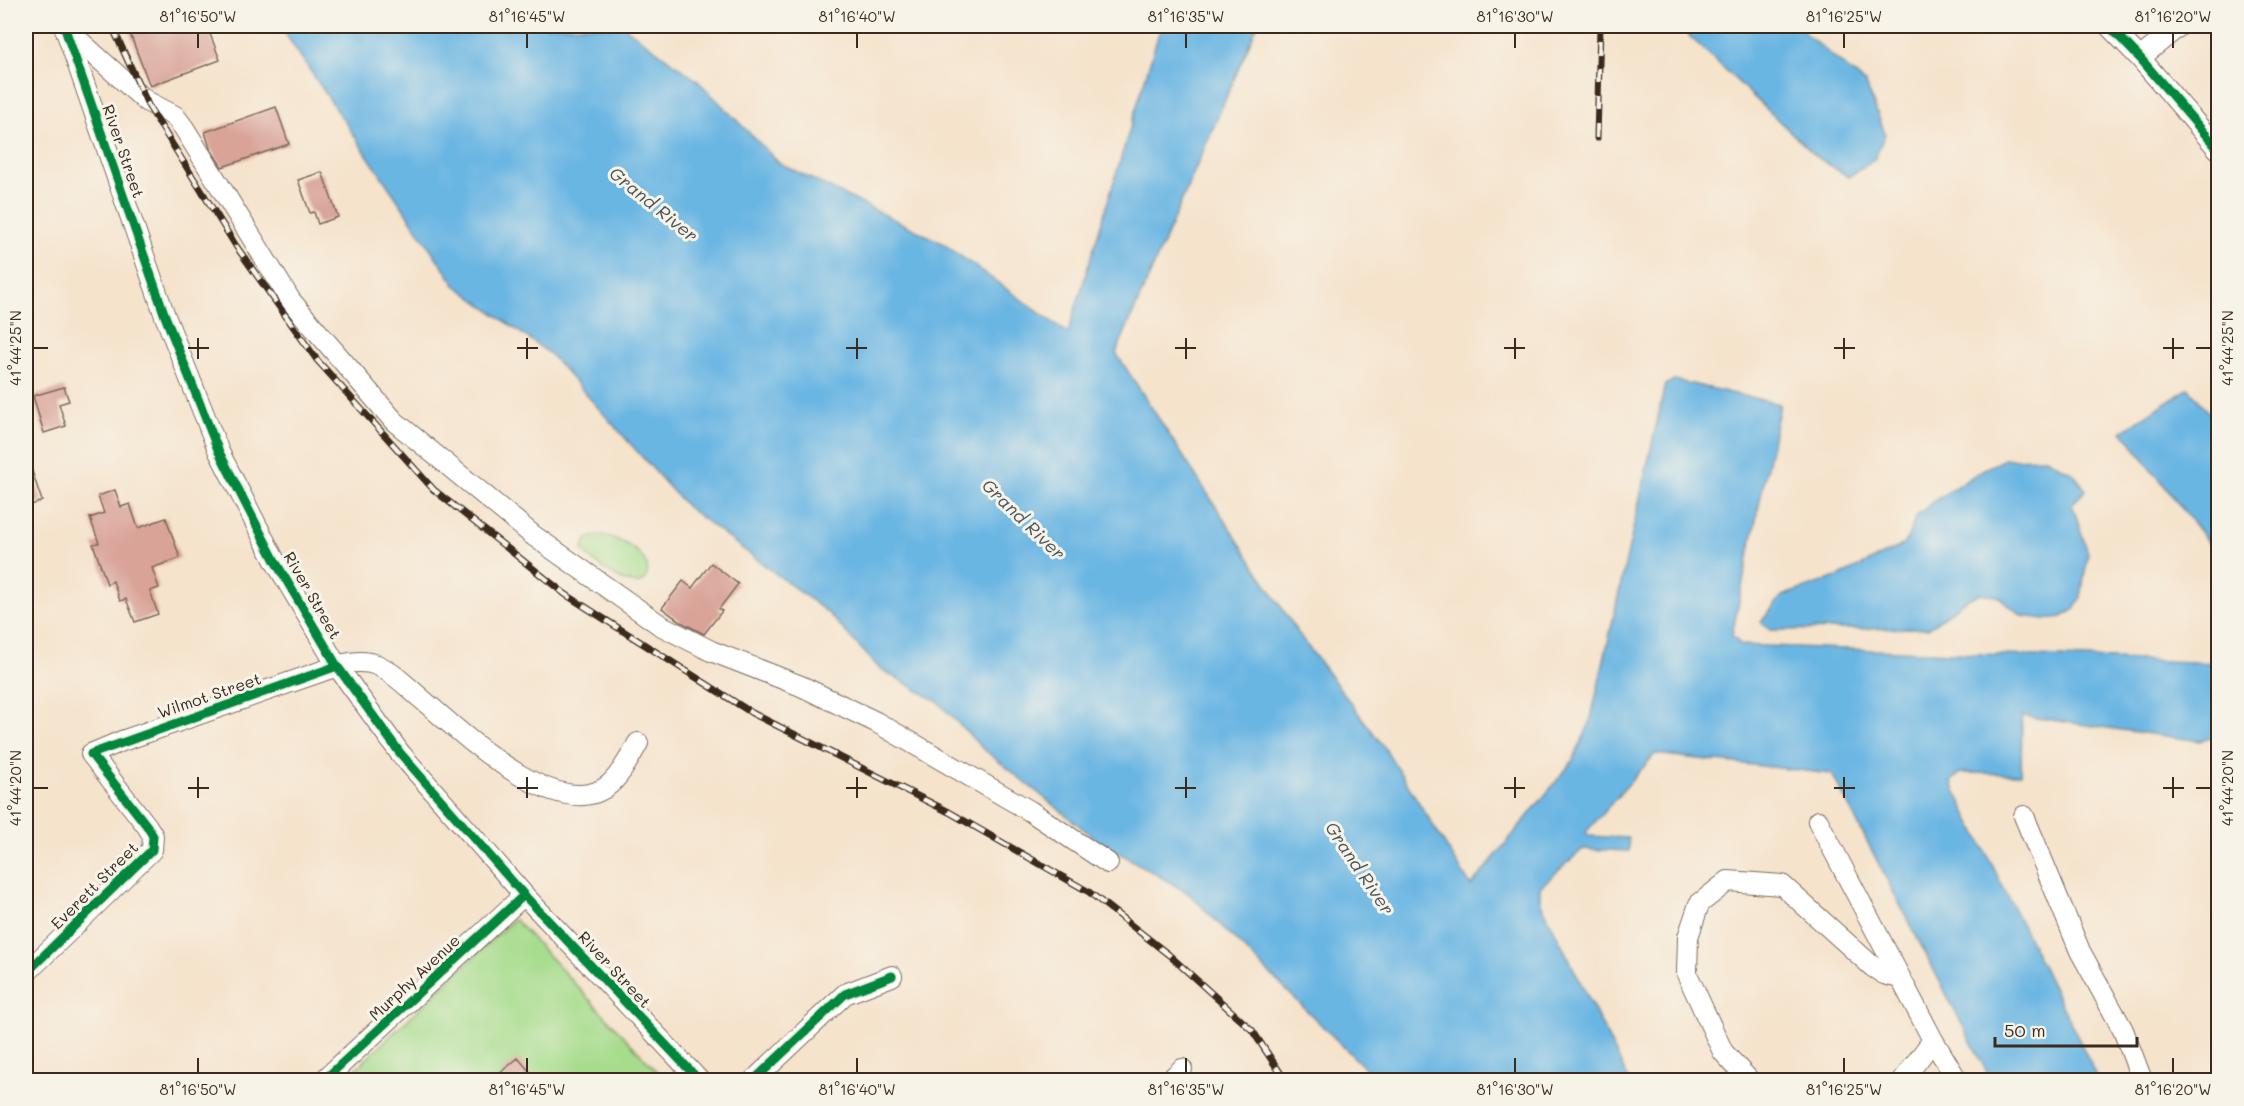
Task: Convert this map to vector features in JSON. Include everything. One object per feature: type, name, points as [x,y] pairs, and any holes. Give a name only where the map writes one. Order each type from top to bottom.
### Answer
[{"type":"street","points":[[64,26],[146,101],[175,116],[291,301],[394,421],[516,521],[660,625],[711,651],[801,686],[876,722],[1030,811],[1108,862]]},
{"type":"street","name":"River Street","points":[[64,26],[165,316],[219,452],[275,561],[337,666],[400,753],[524,895],[699,1080]]},
{"type":"street","points":[[2109,26],[2140,58],[2218,149]]},
{"type":"street","points":[[2140,58],[2179,26]]},
{"type":"street","name":"Wilmot Street","points":[[91,754],[337,666],[361,661],[376,665],[391,673],[461,733],[527,779],[551,792],[570,796],[586,796],[610,785],[620,773],[638,742]]},
{"type":"street","name":"Everett Street","points":[[26,973],[152,850],[153,836],[147,826],[91,754]]},
{"type":"street","points":[[2024,816],[2080,951],[2123,1030],[2142,1080]]},
{"type":"street","points":[[1818,821],[1933,1040],[1957,1080]]},
{"type":"street","points":[[1749,1080],[1723,1052],[1687,974],[1688,937],[1699,904],[1728,881],[1782,885],[1873,967],[1884,974],[1900,978]]},
{"type":"street","name":"Murphy Avenue","points":[[324,1080],[524,895]]},
{"type":"street","points":[[754,1080],[845,994],[892,976]]},
{"type":"street","points":[[1904,1080],[1933,1040]]},
{"type":"green space","points":[[601,535],[618,540],[643,558],[647,565],[647,573],[643,582],[628,582],[620,579],[583,551],[588,539]]},
{"type":"green space","points":[[514,919],[665,1080],[344,1080]]},
{"type":"water","name":"Grand River","points":[[280,26],[623,26],[698,81],[779,163],[942,243],[1068,333],[1161,26],[1257,26],[1116,353],[1300,636],[1384,747],[1471,886],[1572,762],[1590,723],[1665,385],[1674,380],[1780,404],[1732,635],[1740,645],[2218,663],[2218,736],[2201,741],[2022,716],[2021,774],[1960,773],[1951,782],[2099,1080],[1991,1080],[1832,774],[1655,754],[1586,832],[1588,836],[1628,838],[1629,851],[1583,849],[1540,887],[1540,901],[1629,1080],[1377,1080],[1188,893],[1097,840],[981,747],[938,702],[879,668],[828,613],[686,506],[550,354],[455,285]]},
{"type":"water","points":[[1679,26],[1796,26],[1866,84],[1885,134],[1874,160],[1849,177],[1818,158]]},
{"type":"water","points":[[2189,388],[2218,424],[2218,555],[2122,431]]},
{"type":"water","points":[[2046,458],[2073,473],[2086,490],[2072,504],[2088,553],[2081,597],[2074,610],[2062,617],[2046,619],[2022,616],[1999,597],[1981,593],[1966,600],[1928,628],[1770,630],[1761,622],[1782,596],[1840,576],[1905,544],[1917,515],[1934,501],[1984,469],[2005,459]]},
{"type":"building","points":[[127,26],[207,26],[220,60],[150,86]]},
{"type":"building","points":[[276,107],[289,144],[222,167],[210,148],[205,132]]},
{"type":"building","points":[[322,172],[338,217],[318,224],[314,212],[310,213],[298,180]]},
{"type":"building","points":[[64,387],[69,401],[59,404],[66,426],[44,433],[33,396]]},
{"type":"building","points":[[28,459],[42,501],[26,507],[26,460]]},
{"type":"building","points":[[115,490],[121,507],[130,504],[138,528],[166,518],[180,558],[152,568],[159,588],[150,591],[158,614],[135,622],[126,599],[120,601],[113,581],[107,584],[93,544],[99,543],[90,518],[104,513],[98,496]]},
{"type":"building","points":[[711,563],[738,584],[719,609],[722,611],[704,634],[681,622],[662,608],[683,581],[692,588]]},
{"type":"building","points":[[518,1058],[537,1080],[508,1080],[501,1072]]},
{"type":"railway","points":[[112,26],[149,107],[236,246],[317,360],[434,490],[565,594],[752,713],[949,812],[1089,892],[1169,955],[1252,1030],[1285,1080]]},
{"type":"railway","points":[[1597,138],[1600,26]]},
{"type":"cycle path","points":[[64,26],[165,316],[219,452],[275,561],[337,666],[400,753],[524,895],[699,1080]]},
{"type":"cycle path","points":[[2109,26],[2140,58],[2218,149]]},
{"type":"cycle path","points":[[26,973],[152,850],[153,836],[147,826],[91,754],[337,666]]},
{"type":"cycle path","points":[[324,1080],[524,895]]},
{"type":"cycle path","points":[[754,1080],[845,994],[892,976]]}]
